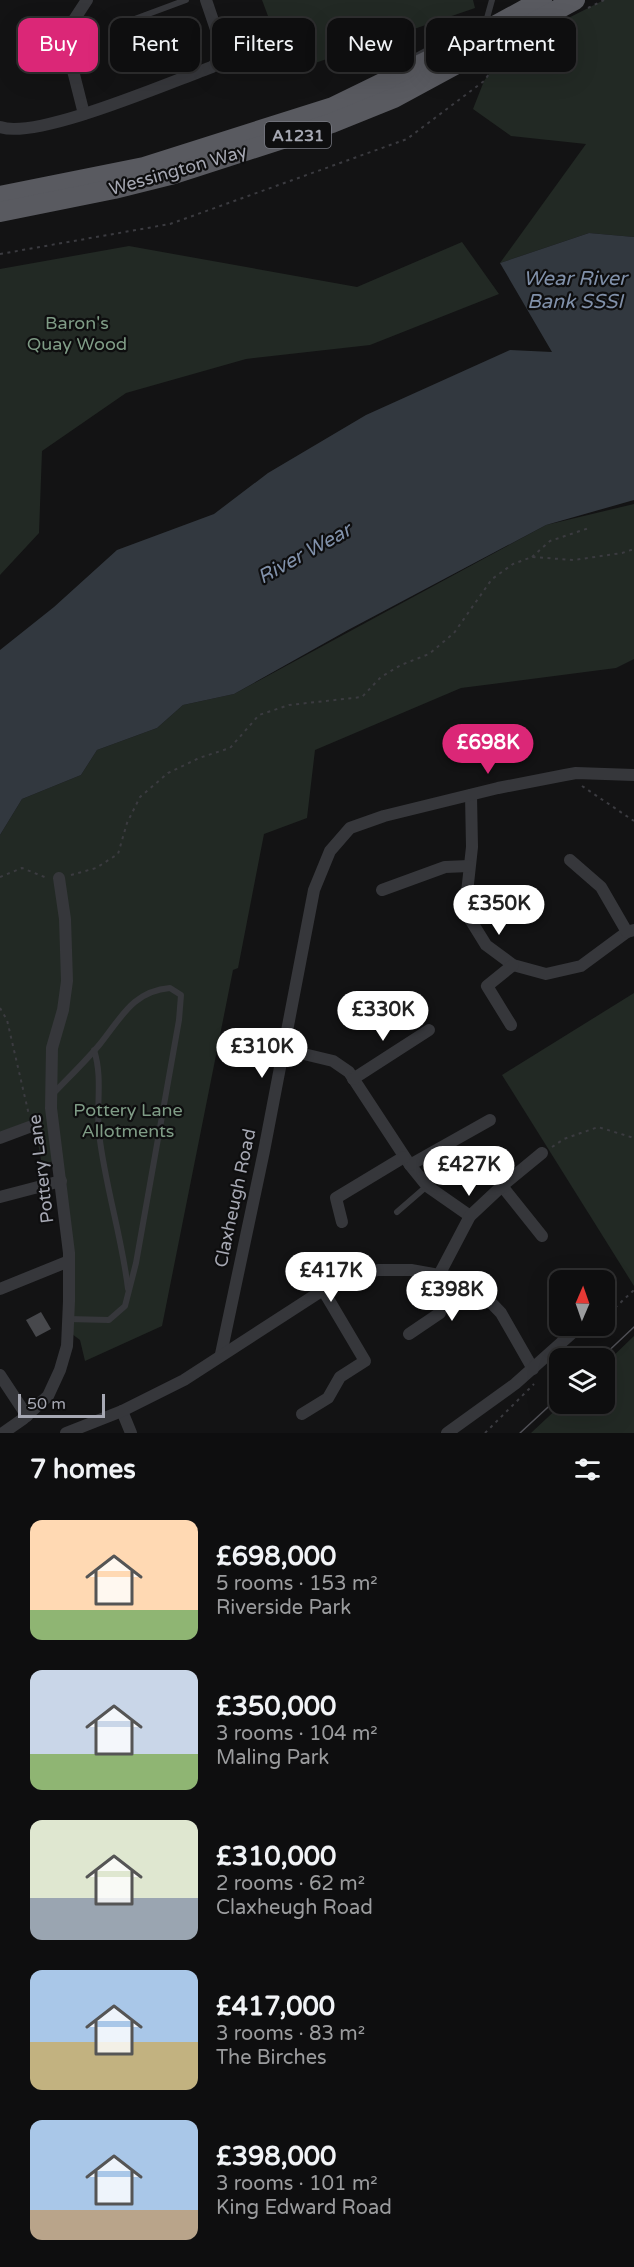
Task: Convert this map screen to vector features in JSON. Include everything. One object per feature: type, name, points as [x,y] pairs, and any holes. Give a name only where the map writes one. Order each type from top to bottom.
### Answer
[{"type":"highway","name":"Wessington Way","points":[[0,196],[144,167],[333,107],[363,94],[542,0]]},
{"type":"highway","name":"Wessington Way","points":[[0,212],[174,174],[332,123],[394,98],[580,5]]},
{"type":"street","points":[[84,114],[64,39],[87,0]]},
{"type":"street","points":[[0,127],[14,130],[31,129],[84,114],[212,67],[217,63],[223,50],[222,41],[206,0]]},
{"type":"street","points":[[570,860],[601,887],[630,931],[581,966],[546,974],[513,965],[486,945],[465,911],[472,847],[471,795],[576,773],[634,775]]},
{"type":"street","name":"Claxheugh Road","points":[[221,1354],[314,890],[330,851],[350,828],[384,816],[471,795]]},
{"type":"street","points":[[382,890],[445,867],[469,866]]},
{"type":"street","name":"Pottery Lane","points":[[3,1433],[27,1416],[48,1396],[60,1370],[67,1346],[69,1261],[51,1095],[52,1048],[63,1011],[68,981],[65,919],[59,878]]},
{"type":"street","points":[[511,1025],[487,986],[513,965]]},
{"type":"street","points":[[353,1078],[429,1030]]},
{"type":"street","points":[[283,1049],[333,1060],[349,1072],[407,1161],[427,1186],[470,1216]]},
{"type":"street","points":[[342,1222],[336,1198],[490,1120]]},
{"type":"street","points":[[0,1138],[32,1126]]},
{"type":"street","points":[[409,1334],[440,1312],[445,1276],[470,1216],[502,1186],[542,1154]]},
{"type":"street","points":[[0,1197],[61,1181]]},
{"type":"street","points":[[502,1186],[542,1236]]},
{"type":"street","points":[[0,1289],[69,1261]]},
{"type":"street","points":[[66,1433],[122,1411],[184,1380],[323,1290],[353,1276],[378,1270],[411,1270],[445,1276],[478,1290],[501,1312],[533,1369]]},
{"type":"street","points":[[302,1414],[328,1398],[340,1377],[365,1361],[323,1290]]},
{"type":"street","points":[[447,1433],[515,1384],[569,1336]]},
{"type":"street","points":[[0,1375],[27,1416]]},
{"type":"street","points":[[122,1411],[131,1433]]},
{"type":"lane","points":[[137,18],[186,0]]},
{"type":"lane","points":[[414,57],[487,18],[492,0]]},
{"type":"lane","points":[[363,94],[382,74]]},
{"type":"lane","points":[[51,1095],[94,1050],[128,1006],[147,993],[159,989],[170,987],[181,995],[175,1043],[136,1263],[125,1306],[109,1320],[68,1319]]},
{"type":"lane","points":[[94,1050],[99,1075],[99,1132],[125,1263],[128,1293]]},
{"type":"lane","points":[[398,1212],[427,1186]]},
{"type":"path","points":[[580,5],[604,0]]},
{"type":"path","points":[[0,254],[170,224],[407,140],[484,81],[490,72]]},
{"type":"path","points":[[0,877],[22,868],[48,878],[59,878],[96,868],[118,854],[127,823],[140,797],[168,773],[199,758],[230,748],[259,715],[290,705],[362,697],[381,677],[401,664],[429,654],[454,633],[492,579],[513,564],[532,557],[550,541],[589,528]]},
{"type":"path","points":[[532,557],[574,560],[634,549]]},
{"type":"path","points":[[566,775],[634,821]]},
{"type":"path","points":[[0,1008],[7,1020],[32,1126]]},
{"type":"path","points":[[542,1154],[564,1139],[598,1127],[634,1138]]},
{"type":"path","points":[[615,1308],[634,1290]]},
{"type":"path","points":[[485,1433],[536,1382]]},
{"type":"green space","points":[[262,0],[473,0],[475,8],[446,18],[426,18],[426,25],[414,29],[414,18],[327,18],[327,59],[315,63],[315,18],[269,18]]},
{"type":"green space","points":[[604,0],[634,0],[634,237],[589,233],[500,263],[586,144],[511,136],[473,109],[490,72],[576,72],[576,18],[568,18]]},
{"type":"green space","name":"Baron's Quay Wood","points":[[462,242],[499,294],[370,345],[246,359],[126,393],[42,451],[39,533],[0,575],[0,269],[129,246],[357,287]]},
{"type":"green space","name":"Pottery Lane Allotments","points":[[634,504],[634,659],[616,668],[461,688],[315,750],[307,818],[264,834],[238,968],[233,970],[162,1326],[85,1361],[80,1340],[68,1331],[69,1301],[57,1159],[42,1166],[35,1125],[0,1138],[0,835],[22,799],[81,775],[97,750],[157,728],[183,705],[234,694],[546,525]]},
{"type":"green space","points":[[634,993],[634,1286],[502,1075]]},
{"type":"green space","points":[[634,1336],[634,1433],[531,1433],[551,1414],[615,1414],[615,1354]]},
{"type":"water","points":[[589,233],[634,237],[634,500],[546,525],[348,630],[234,694],[183,705],[157,728],[97,750],[81,775],[22,799],[0,835],[0,650],[54,607],[117,550],[214,514],[268,473],[366,415],[510,350],[552,352],[500,263]]},
{"type":"building","points":[[41,1312],[51,1329],[36,1337],[26,1320]]},
{"type":"tram line","points":[[612,1348],[634,1327]]},
{"type":"tram line","points":[[520,1433],[549,1406]]},
{"type":"water label","name":"Wear River Bank SSSI","points":[[575,290]]},
{"type":"water label","name":"River Wear","points":[[304,553]]}]
